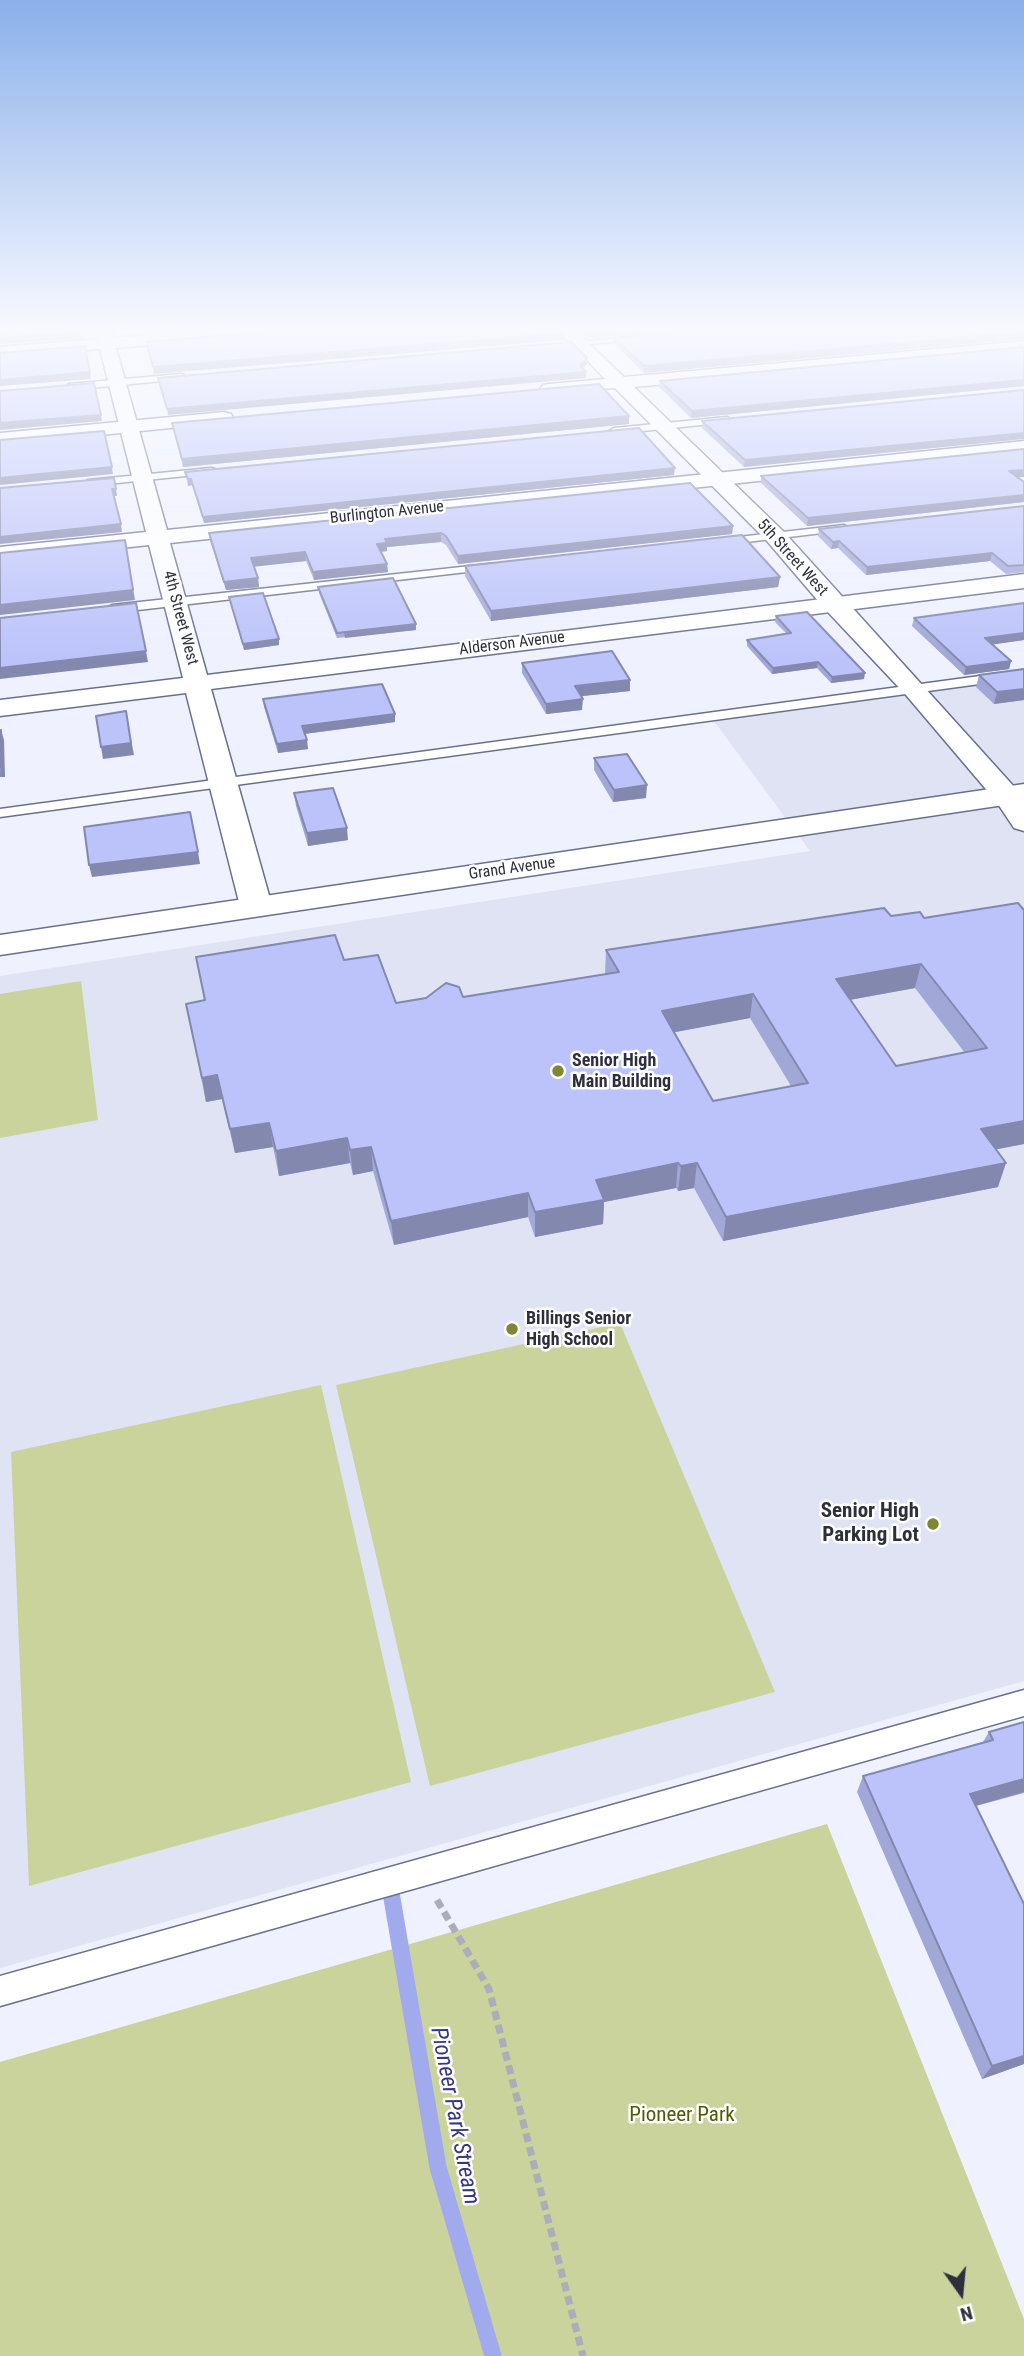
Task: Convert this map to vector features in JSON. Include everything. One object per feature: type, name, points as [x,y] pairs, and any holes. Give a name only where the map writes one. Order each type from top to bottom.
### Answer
[{"type":"street","name":"4th Street West","points":[[132,440],[256,906]]},
{"type":"street","name":"5th Street West","points":[[678,440],[775,536],[833,604],[1015,795],[1024,822]]},
{"type":"street","name":"Burlington Avenue","points":[[0,554],[1024,447]]},
{"type":"street","name":"Alderson Avenue","points":[[0,708],[1024,581]]},
{"type":"street","name":"Grand Avenue","points":[[0,945],[1015,795]]},
{"type":"lane","points":[[78,484],[225,470]]},
{"type":"lane","points":[[707,543],[858,526]]},
{"type":"lane","points":[[94,611],[503,566]]},
{"type":"lane","points":[[0,813],[1024,674]]},
{"type":"lane","points":[[0,1991],[1024,1703]]},
{"type":"path","points":[[421,1872],[489,1989],[583,2356]]},
{"type":"shaded area","name":"Billings Senior High School","points":[[1024,674],[1024,1681],[0,1968],[0,976],[810,851],[711,717]]},
{"type":"green space","points":[[81,981],[98,1120],[0,1138],[0,994]]},
{"type":"green space","points":[[620,1323],[775,1692],[430,1786],[336,1385]]},
{"type":"green space","points":[[321,1385],[411,1782],[29,1886],[11,1452]]},
{"type":"green space","name":"Pioneer Park","points":[[827,1824],[1024,2319],[1024,2356],[0,2356],[0,2062]]},
{"type":"building","points":[[0,440],[106,440],[112,467],[0,478]]},
{"type":"building","points":[[177,440],[380,440],[182,459]]},
{"type":"building","points":[[516,440],[650,440],[675,468],[203,517],[191,479],[188,479],[185,472]]},
{"type":"building","points":[[723,440],[952,440],[745,460]]},
{"type":"building","points":[[1024,449],[1024,470],[1009,471],[1024,482],[1024,495],[808,518],[761,476]]},
{"type":"building","points":[[114,478],[116,489],[112,489],[121,524],[0,537],[0,488]]},
{"type":"building","points":[[690,483],[733,526],[458,556],[446,536],[441,533],[385,539],[387,543],[377,544],[387,564],[313,572],[305,552],[251,558],[258,578],[224,582],[209,533]]},
{"type":"building","points":[[1024,506],[1024,565],[1008,566],[992,553],[867,567],[839,541],[833,542],[819,529]]},
{"type":"building","points":[[742,535],[780,577],[491,611],[465,566]]},
{"type":"building","points":[[125,540],[133,590],[0,605],[0,553]]},
{"type":"building","points":[[393,578],[416,624],[337,633],[318,587]]},
{"type":"building","points":[[263,593],[279,639],[243,644],[229,597]]},
{"type":"building","points":[[136,603],[146,651],[0,668],[0,618]]},
{"type":"building","points":[[1024,603],[1024,633],[985,638],[1011,661],[966,667],[914,618]]},
{"type":"building","points":[[807,612],[865,673],[832,677],[818,662],[773,668],[747,640],[791,633],[776,616]]},
{"type":"building","points":[[612,651],[630,680],[575,686],[583,699],[546,704],[522,663]]},
{"type":"building","points":[[1024,669],[1024,689],[997,692],[979,675]]},
{"type":"building","points":[[382,684],[395,714],[302,726],[307,740],[277,744],[263,699]]},
{"type":"building","points":[[126,711],[131,743],[101,747],[96,716]]},
{"type":"building","points":[[0,731],[2,767],[0,767]]},
{"type":"building","points":[[627,754],[647,785],[614,790],[594,758]]},
{"type":"building","points":[[333,788],[347,828],[307,833],[294,793]]},
{"type":"building","points":[[190,812],[198,852],[89,865],[84,827]]},
{"type":"building","points":[[1018,903],[1024,910],[1024,1121],[981,1129],[1006,1163],[726,1217],[697,1163],[681,1166],[678,1163],[596,1180],[604,1200],[535,1212],[528,1193],[391,1221],[371,1147],[350,1150],[347,1138],[276,1151],[269,1123],[230,1129],[217,1075],[202,1078],[186,1004],[205,1000],[196,957],[335,935],[344,960],[378,955],[396,1003],[426,998],[446,983],[459,987],[463,997],[619,972],[606,950],[884,908],[891,916],[920,912],[924,918]],"holes":[[[921,964],[987,1048],[896,1066],[836,979]],[[753,994],[808,1083],[713,1101],[662,1011]]]},
{"type":"building","points":[[1024,1722],[1024,1779],[970,1794],[1024,1904],[1024,2056],[992,2066],[863,1776],[993,1740],[989,1732]]},
{"type":"waterway","name":"Pioneer Park Stream","points":[[389,1881],[438,2167],[493,2356]]},
{"type":"place","name":"Senior High Main Building","points":[[558,1071]]},
{"type":"place","name":"Billings Senior High School","points":[[512,1329]]},
{"type":"place","name":"Senior High Parking Lot","points":[[933,1524]]}]
